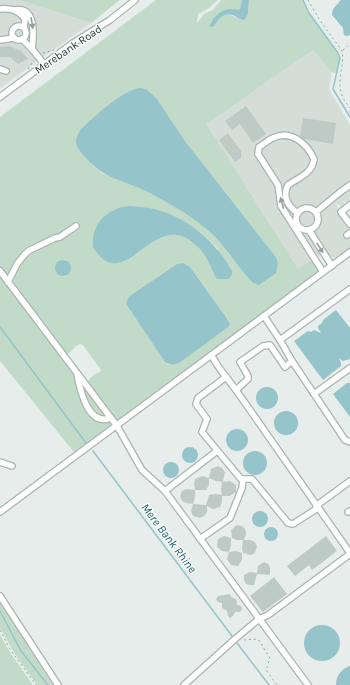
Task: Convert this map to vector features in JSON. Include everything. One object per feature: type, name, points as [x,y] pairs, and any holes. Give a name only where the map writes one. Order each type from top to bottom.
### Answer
[{"type":"street","name":"Merebank Road","points":[[0,97],[73,43],[110,20],[135,0]]},
{"type":"street","points":[[0,9],[8,8],[14,10],[18,12],[25,20],[24,27],[26,34],[22,39]]},
{"type":"street","points":[[14,10],[18,9],[24,11],[31,16],[33,26],[32,49]]},
{"type":"street","points":[[14,38],[12,33],[15,27],[24,27]]},
{"type":"street","points":[[0,40],[14,38],[18,40],[22,39],[44,64]]},
{"type":"street","points":[[0,69],[6,70]]},
{"type":"street","points":[[298,212],[291,208],[286,200],[286,188],[311,169],[314,164],[314,159],[305,144],[294,137],[287,135],[273,138],[259,147],[258,154],[278,185],[281,206],[295,225],[323,272]]},
{"type":"street","points":[[316,212],[350,186]]},
{"type":"street","points":[[350,205],[341,212],[350,224]]},
{"type":"street","points":[[295,225],[298,212],[308,208],[316,212]]},
{"type":"street","points":[[295,225],[304,230],[313,229],[318,221],[316,212]]},
{"type":"street","points":[[8,282],[17,264],[25,254],[30,250],[60,237],[76,226]]},
{"type":"street","points":[[309,230],[332,266]]},
{"type":"street","points":[[0,512],[350,252]]},
{"type":"street","points":[[0,271],[117,426],[142,470],[165,491],[308,685]]},
{"type":"street","points":[[280,340],[350,289]]},
{"type":"street","points":[[264,316],[345,440],[350,442]]},
{"type":"street","points":[[236,390],[248,379],[248,376],[240,362],[263,346],[270,345],[285,367],[292,361]]},
{"type":"street","points":[[184,685],[239,635],[259,619],[268,615],[350,553],[236,390],[220,370],[212,356]]},
{"type":"street","points":[[314,394],[350,368]]},
{"type":"street","points":[[76,372],[82,397],[89,410],[98,418],[105,420],[111,418]]},
{"type":"street","points":[[226,377],[198,398],[196,404],[207,419],[202,432],[241,479],[252,479],[288,523],[292,524],[317,507],[350,481]]},
{"type":"street","points":[[165,491],[217,451]]},
{"type":"street","points":[[0,462],[12,466]]},
{"type":"street","points":[[200,539],[230,518],[242,488],[243,479]]},
{"type":"street","points":[[0,596],[58,685]]},
{"type":"path","points":[[308,0],[319,19],[342,51],[343,57],[340,86],[342,95],[350,108]]},
{"type":"path","points":[[342,51],[350,44]]},
{"type":"path","points":[[0,630],[10,648],[36,685]]},
{"type":"path","points":[[239,635],[244,640],[258,639],[270,658],[266,670],[277,685]]},
{"type":"shaded area","points":[[0,0],[19,0],[91,23],[0,88]]},
{"type":"shaded area","points":[[313,50],[332,72],[329,89],[350,125],[350,201],[347,203],[345,201],[343,202],[345,204],[341,207],[338,204],[336,205],[339,209],[337,210],[350,228],[350,248],[336,258],[325,252],[298,270],[205,124]]},
{"type":"green space","points":[[19,0],[120,0],[91,23]]},
{"type":"green space","points":[[156,0],[218,0],[209,8],[198,14],[197,23],[204,14],[213,10],[221,0],[242,0],[240,9],[218,15],[209,26],[213,26],[222,16],[225,15],[231,15],[241,20],[248,14],[249,0],[303,0],[309,13],[338,53],[340,58],[336,73],[332,72],[313,50],[206,124],[298,269],[312,260],[319,271],[74,452],[0,361],[0,117]],"holes":[[[123,95],[157,99],[185,141],[276,257],[278,263],[253,283],[225,247],[211,232],[190,216],[150,192],[102,173],[94,167],[81,152],[83,127]],[[128,206],[154,209],[178,218],[199,231],[218,249],[214,275],[209,263],[200,249],[189,239],[180,235],[164,237],[133,256],[116,263]],[[183,263],[190,267],[229,321],[169,365],[165,362],[126,304],[131,295],[177,264]],[[80,344],[83,345],[101,370],[91,377],[87,383],[66,356]]]},
{"type":"green space","points":[[0,601],[53,685],[37,685],[15,654],[0,628]]},
{"type":"green space","points":[[0,635],[11,654],[33,685],[0,685]]},
{"type":"water","points":[[242,0],[249,0],[248,14],[244,20],[228,14],[217,21],[213,27],[209,26],[215,17],[223,11],[229,9],[240,9]]},
{"type":"water","points":[[341,0],[350,0],[350,35],[347,36],[344,35],[343,28],[332,15],[333,9]]},
{"type":"water","points":[[139,88],[146,89],[157,99],[185,141],[276,257],[278,263],[276,273],[259,285],[253,283],[216,238],[197,221],[152,194],[102,172],[83,155],[77,146],[76,141],[78,134],[83,127],[102,110],[124,94]]},
{"type":"water","points":[[128,206],[144,207],[160,211],[175,216],[189,224],[213,244],[232,271],[232,276],[228,279],[217,279],[207,259],[199,249],[186,238],[175,235],[165,236],[135,255],[117,263],[108,262],[103,259],[93,247],[93,239],[97,225],[107,214]]},
{"type":"water","points":[[63,260],[69,262],[71,268],[69,274],[63,276],[57,274],[55,268],[57,262]]},
{"type":"water","points":[[183,263],[190,267],[230,324],[179,363],[169,364],[165,362],[126,304],[131,295],[177,264]]},
{"type":"water","points":[[336,310],[350,328],[350,359],[343,361],[339,358],[341,366],[323,380],[294,341],[308,331],[311,332],[314,330],[321,333],[318,326]]},
{"type":"water","points":[[347,383],[350,383],[350,417],[333,394]]},
{"type":"water","points":[[267,387],[275,390],[278,398],[275,406],[267,409],[259,406],[256,398],[259,390]]},
{"type":"water","points":[[286,411],[294,415],[298,423],[294,431],[286,435],[278,431],[274,423],[278,415]]},
{"type":"water","points":[[237,429],[245,432],[248,440],[245,448],[237,451],[229,448],[226,440],[229,432]]},
{"type":"water","points":[[190,447],[196,449],[198,455],[196,461],[190,463],[184,461],[182,455],[184,449]]},
{"type":"water","points":[[255,451],[263,455],[267,463],[263,471],[255,475],[247,471],[243,463],[247,455]]},
{"type":"water","points":[[171,462],[177,464],[179,470],[177,476],[171,478],[165,476],[163,470],[165,464]]},
{"type":"water","points":[[260,511],[267,516],[268,519],[263,526],[260,527],[253,522],[252,519],[257,512]]},
{"type":"water","points":[[268,527],[274,527],[278,531],[278,537],[274,541],[268,541],[264,537],[264,531]]},
{"type":"water","points":[[322,625],[332,628],[337,633],[340,643],[337,653],[332,658],[322,661],[312,658],[307,653],[304,643],[307,633],[312,628]]},
{"type":"water","points":[[350,666],[350,685],[336,685],[340,673]]},
{"type":"building","points":[[9,46],[21,51],[28,59],[18,64],[10,57],[0,57],[0,47]]},
{"type":"building","points":[[246,106],[266,134],[253,143],[240,124],[232,130],[225,121]]},
{"type":"building","points":[[303,118],[336,123],[333,144],[304,139],[300,136]]},
{"type":"building","points":[[228,133],[241,151],[241,158],[235,162],[219,140]]},
{"type":"building","points":[[218,466],[225,472],[223,482],[209,478],[211,469]]},
{"type":"building","points":[[202,476],[209,478],[209,485],[206,490],[195,490],[195,479]]},
{"type":"building","points":[[230,481],[236,485],[236,492],[230,496],[222,496],[222,482]]},
{"type":"building","points":[[186,489],[195,490],[193,504],[182,501],[180,496],[182,491]]},
{"type":"building","points":[[209,495],[222,495],[220,507],[213,509],[207,506],[207,512],[204,516],[200,518],[193,516],[191,511],[193,504],[206,505]]},
{"type":"building","points":[[237,525],[242,526],[245,529],[246,534],[244,540],[232,538],[231,530]]},
{"type":"building","points":[[224,536],[231,538],[229,552],[222,551],[217,547],[218,539]]},
{"type":"building","points":[[326,536],[337,551],[312,570],[309,565],[295,576],[287,566]]},
{"type":"building","points":[[243,540],[255,542],[257,546],[255,553],[251,555],[243,553]]},
{"type":"building","points":[[236,551],[242,553],[242,560],[238,566],[231,565],[227,559],[229,552]]},
{"type":"building","points":[[264,562],[270,567],[270,575],[257,574],[254,585],[246,584],[244,575],[250,572],[257,573],[258,566]]},
{"type":"building","points":[[274,577],[287,594],[263,612],[250,596]]},
{"type":"building","points":[[230,594],[231,597],[236,599],[237,605],[241,606],[242,609],[240,612],[235,612],[230,618],[227,611],[222,608],[222,603],[218,602],[216,599],[218,596]]},
{"type":"waterway","points":[[303,0],[309,13],[338,53],[340,58],[333,89],[350,117]]},
{"type":"waterway","name":"Mere Bank Rhine","points":[[0,327],[86,443]]},
{"type":"waterway","name":"Mere Bank Rhine","points":[[93,451],[232,636]]},
{"type":"waterway","points":[[0,611],[21,651],[48,685]]},
{"type":"waterway","name":"Mere Bank Rhine","points":[[237,643],[269,685]]}]
